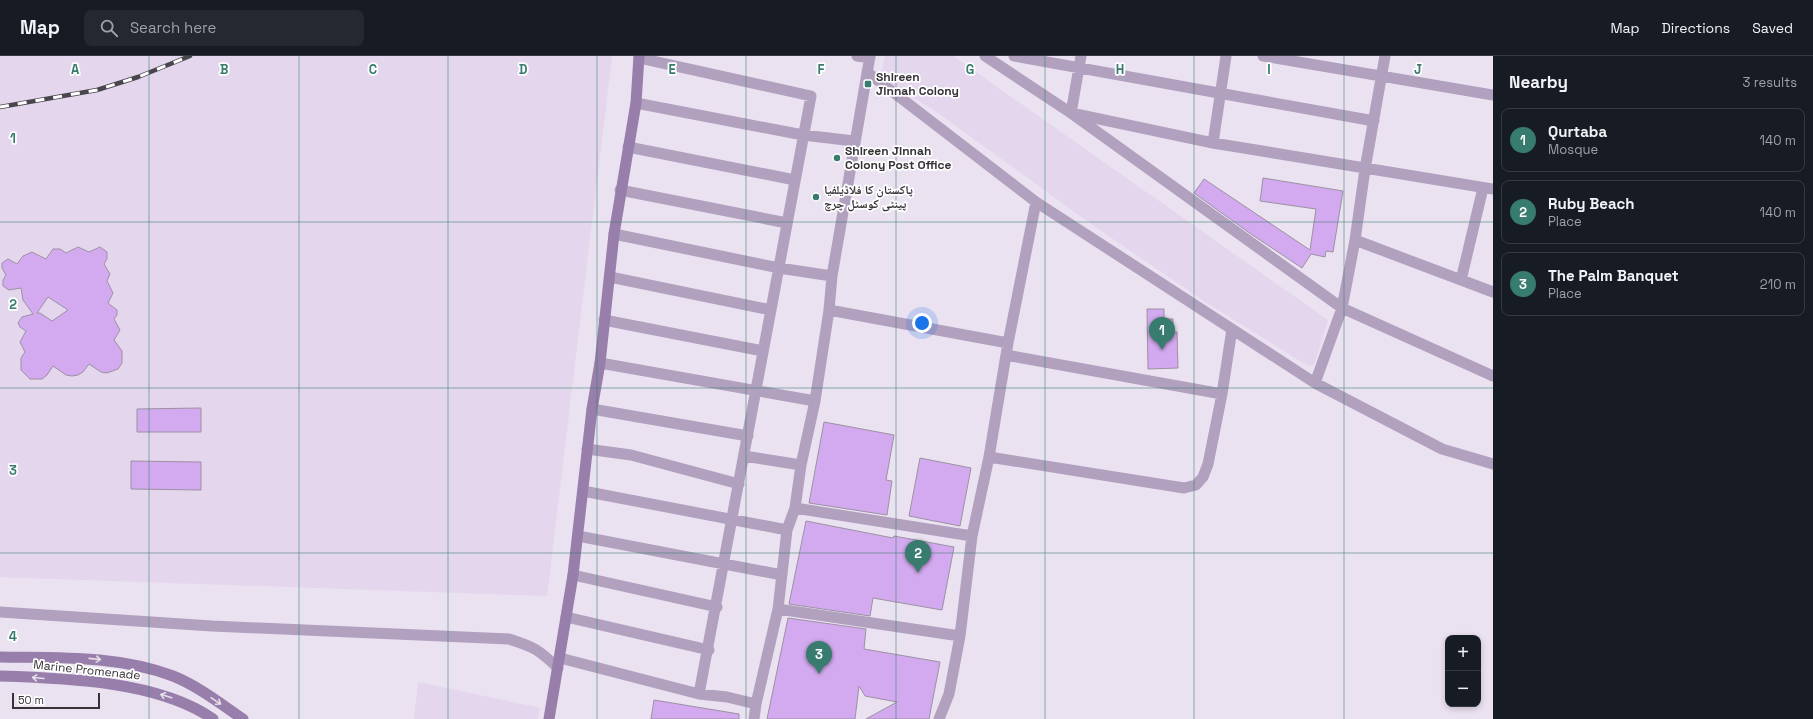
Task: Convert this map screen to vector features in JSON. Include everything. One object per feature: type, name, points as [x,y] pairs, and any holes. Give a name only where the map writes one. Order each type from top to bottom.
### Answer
[{"type":"main road","points":[[549,719],[573,574],[592,409],[600,363],[614,234],[620,190],[636,103],[639,57]]},
{"type":"main road","name":"Marine Promenade","points":[[0,657],[91,659],[149,669],[174,677],[201,690],[243,719]]},
{"type":"main road","name":"Marine Promenade","points":[[0,676],[100,683],[144,690],[176,699],[214,719]]},
{"type":"street","points":[[754,719],[756,704],[778,609],[787,530],[795,508],[801,465],[815,401],[829,310],[832,276],[854,141],[870,57],[857,56]]},
{"type":"street","points":[[985,56],[1071,113],[1342,308],[1493,376]]},
{"type":"street","points":[[1014,56],[1374,121]]},
{"type":"street","points":[[1071,113],[1081,56]]},
{"type":"street","points":[[1213,143],[1226,56]]},
{"type":"street","points":[[1263,56],[1493,96]]},
{"type":"street","points":[[1315,383],[1342,308],[1355,240],[1365,169],[1385,56]]},
{"type":"street","points":[[639,57],[811,96],[717,607],[699,694]]},
{"type":"street","points":[[867,72],[1036,202],[1315,383],[1442,449],[1493,464]]},
{"type":"street","points":[[636,103],[803,135],[854,141]]},
{"type":"street","points":[[1071,113],[1213,143],[1488,189],[1461,280]]},
{"type":"street","points":[[628,147],[795,180]]},
{"type":"street","points":[[620,190],[787,223]]},
{"type":"street","points":[[939,719],[949,694],[960,636],[972,536],[989,457],[1008,343],[1036,202]]},
{"type":"street","points":[[614,234],[779,268],[832,276]]},
{"type":"street","points":[[1355,240],[1493,292]]},
{"type":"street","points":[[610,277],[771,310]]},
{"type":"street","points":[[829,310],[1008,343]]},
{"type":"street","points":[[604,320],[764,352]]},
{"type":"street","points":[[989,457],[1184,488],[1196,485],[1203,477],[1208,464],[1222,394],[1232,329]]},
{"type":"street","points":[[1006,355],[1222,394]]},
{"type":"street","points":[[600,363],[756,392],[815,401]]},
{"type":"street","points":[[592,409],[748,436]]},
{"type":"street","points":[[587,450],[631,455],[739,484]]},
{"type":"street","points":[[744,456],[801,465]]},
{"type":"street","points":[[583,491],[787,530]]},
{"type":"street","points":[[795,508],[972,536]]},
{"type":"street","points":[[578,536],[782,575]]},
{"type":"street","points":[[573,574],[717,607]]},
{"type":"street","points":[[778,609],[960,636]]},
{"type":"street","points":[[0,612],[212,626],[509,639],[539,650],[558,663],[699,694],[727,697],[756,704]]},
{"type":"street","points":[[566,617],[708,650]]},
{"type":"shaded area","points":[[0,56],[612,56],[547,596],[0,577]]},
{"type":"shaded area","points":[[885,56],[953,56],[1328,320],[1314,365],[1308,366],[1207,303],[1094,226],[931,108],[883,80],[881,77]]},
{"type":"shaded area","points":[[418,682],[540,708],[538,719],[414,719]]},
{"type":"building","points":[[1263,178],[1343,191],[1333,252],[1326,251],[1325,257],[1311,254],[1302,268],[1194,193],[1204,179],[1310,250],[1316,209],[1260,201]]},
{"type":"building","points":[[78,247],[89,252],[100,247],[107,252],[107,259],[104,264],[110,274],[107,281],[113,293],[108,303],[117,310],[117,315],[114,319],[120,330],[114,340],[122,351],[122,363],[118,369],[107,373],[101,372],[89,364],[83,372],[72,376],[66,375],[53,366],[47,375],[42,379],[30,379],[21,370],[21,358],[25,352],[20,342],[26,331],[20,327],[18,323],[22,317],[33,314],[23,300],[21,288],[9,290],[3,286],[3,280],[6,275],[2,268],[2,263],[8,259],[17,264],[23,256],[32,252],[46,259],[53,249],[60,249],[66,253]],"holes":[[[48,297],[68,310],[52,321],[40,313],[37,313]]]},
{"type":"building","points":[[1147,309],[1164,309],[1164,319],[1173,319],[1173,332],[1177,332],[1178,368],[1148,369]]},
{"type":"building","points":[[201,408],[201,432],[137,432],[137,409]]},
{"type":"building","points":[[824,422],[894,435],[886,480],[892,481],[887,515],[809,503]]},
{"type":"building","points":[[920,458],[971,468],[960,526],[909,516]]},
{"type":"building","points":[[131,461],[201,462],[201,490],[131,489]]},
{"type":"building","points":[[806,521],[893,538],[894,536],[954,547],[942,610],[873,598],[870,616],[789,604]]},
{"type":"building","points":[[788,618],[866,629],[864,649],[940,662],[929,719],[866,719],[897,702],[865,696],[859,686],[855,719],[767,719]]},
{"type":"building","points":[[654,700],[739,714],[739,719],[651,719]]},
{"type":"railway","points":[[0,107],[97,90],[138,77],[190,56]]},
{"type":"place","name":"Shireen Jinnah Colony","points":[[868,84]]},
{"type":"place","name":"Shireen Jinnah Colony Post Office","points":[[837,158]]},
{"type":"place","name":"پاکستان کا فلاڈیلفیا پینٹی کوسٹل چرچ","points":[[816,197]]},
{"type":"place","name":"Qurtaba","points":[[1162,350]]},
{"type":"place","name":"Ruby Beach","points":[[918,573]]},
{"type":"place","name":"The Palm Banquet","points":[[819,674]]}]
